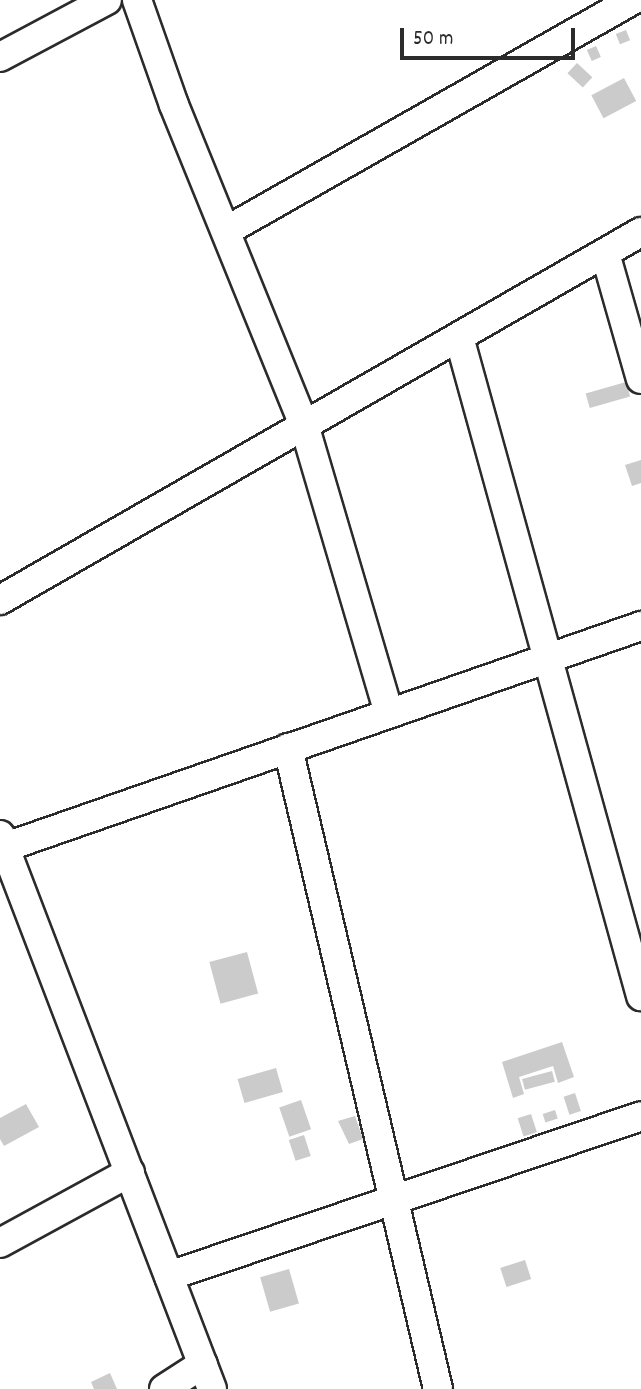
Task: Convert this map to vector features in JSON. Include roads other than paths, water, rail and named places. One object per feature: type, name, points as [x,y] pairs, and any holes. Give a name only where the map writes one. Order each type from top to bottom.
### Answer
[{"type":"street","points":[[0,57],[107,0]]},
{"type":"street","points":[[137,0],[174,105],[305,428],[389,713]]},
{"type":"street","points":[[226,231],[633,0]]},
{"type":"street","points":[[0,600],[305,428],[641,232]]},
{"type":"street","points":[[605,253],[641,379]]},
{"type":"street","points":[[459,337],[641,996]]},
{"type":"street","points":[[164,1389],[208,1377],[2,844],[641,626]]},
{"type":"street","points":[[288,748],[438,1389]]},
{"type":"street","points":[[169,1276],[641,1115]]},
{"type":"street","points":[[0,1243],[130,1172]]}]
